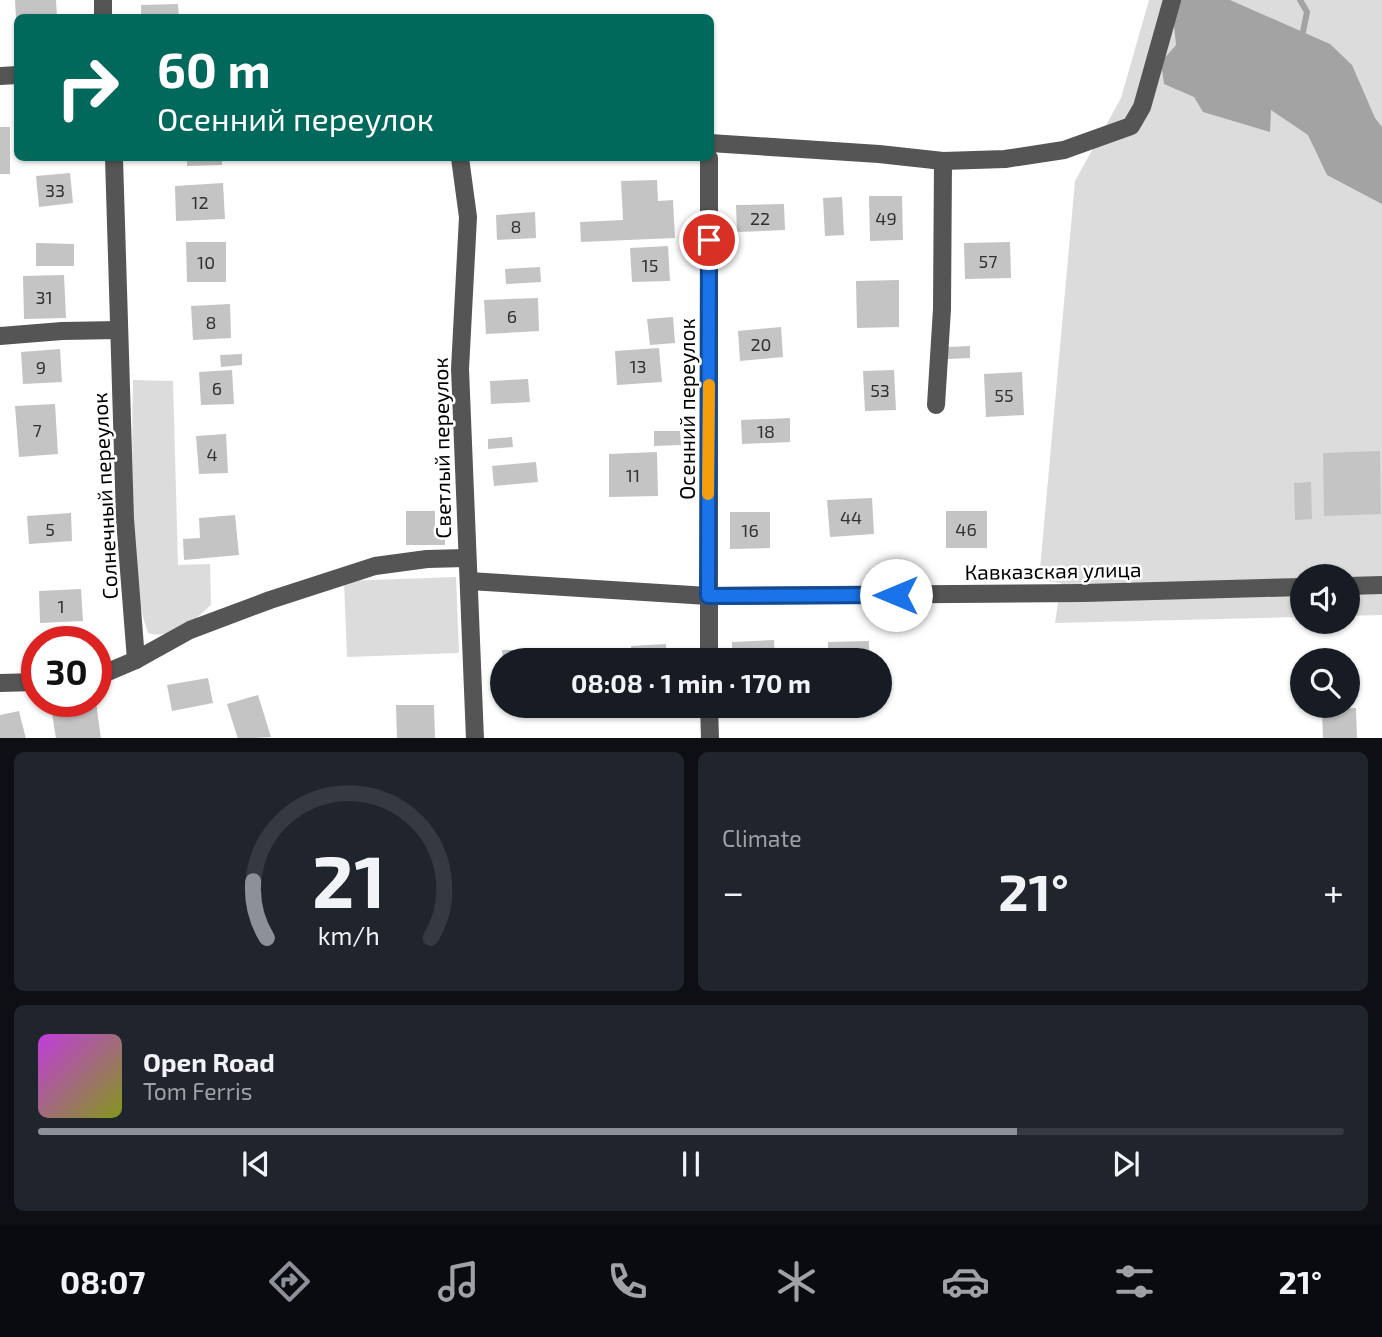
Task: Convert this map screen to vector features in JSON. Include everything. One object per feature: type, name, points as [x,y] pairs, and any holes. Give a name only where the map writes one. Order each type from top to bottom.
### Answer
[{"type":"street","points":[[714,143],[943,161],[1005,159],[1064,150],[1131,126],[1142,107],[1172,0]]},
{"type":"street","name":"Солнечный переулок","points":[[114,161],[125,519],[136,660]]},
{"type":"street","name":"Светлый переулок","points":[[460,161],[468,217],[460,369],[475,738]]},
{"type":"street","name":"Осенний переулок","points":[[709,161],[709,648]]},
{"type":"street","points":[[936,405],[942,309],[943,161]]},
{"type":"street","points":[[0,336],[119,330]]},
{"type":"street","points":[[112,670],[190,630],[270,600],[375,566],[427,559],[466,558]]},
{"type":"street","name":"Кавказcкая улица","points":[[469,581],[708,596],[1083,593],[1290,587]]},
{"type":"street","points":[[1360,586],[1382,585]]},
{"type":"street","points":[[0,683],[21,682]]},
{"type":"street","points":[[709,718],[710,738]]},
{"type":"shaded area","points":[[1149,0],[1178,0],[1173,17],[1176,41],[1193,0],[1382,0],[1382,615],[1360,616],[1360,564],[1290,564],[1290,617],[1055,623],[1061,583],[1039,580],[1075,181],[1121,98]]},
{"type":"shaded area","points":[[1178,0],[1230,0],[1330,44],[1352,65],[1375,118],[1382,127],[1382,204],[1327,175],[1308,135],[1271,110],[1270,132],[1203,112],[1194,97],[1164,84],[1161,62],[1176,45],[1173,17]]},
{"type":"shaded area","points":[[133,380],[173,381],[178,565],[210,564],[211,605],[182,628],[166,634],[148,633],[137,587],[133,510]]},
{"type":"shaded area","points":[[456,577],[459,653],[347,657],[344,581]]},
{"type":"building","points":[[15,0],[56,0],[57,14],[16,14]]},
{"type":"building","points":[[178,4],[179,14],[141,14],[141,5]]},
{"type":"building","points":[[0,127],[10,127],[10,174],[0,174]]},
{"type":"building","points":[[187,161],[222,161],[222,165],[187,166]]},
{"type":"building","points":[[70,173],[73,203],[39,207],[36,176]]},
{"type":"building","points":[[657,180],[658,201],[673,200],[675,238],[581,242],[580,222],[623,220],[621,181]]},
{"type":"building","points":[[223,183],[225,219],[176,221],[175,186]]},
{"type":"building","points":[[869,196],[902,196],[903,240],[870,241]]},
{"type":"building","points":[[842,197],[844,235],[825,236],[823,198]]},
{"type":"building","points":[[784,204],[785,230],[737,232],[736,205]]},
{"type":"building","points":[[535,212],[536,238],[497,240],[496,215]]},
{"type":"building","points":[[186,242],[226,242],[226,282],[187,282]]},
{"type":"building","points":[[1010,242],[1011,278],[965,279],[964,243]]},
{"type":"building","points":[[36,243],[74,244],[74,266],[36,266]]},
{"type":"building","points":[[668,246],[670,281],[632,282],[630,248]]},
{"type":"building","points":[[540,267],[541,282],[506,284],[505,269]]},
{"type":"building","points":[[64,275],[66,318],[24,319],[23,276]]},
{"type":"building","points":[[899,280],[899,327],[857,328],[856,281]]},
{"type":"building","points":[[538,298],[539,331],[486,334],[484,300]]},
{"type":"building","points":[[230,304],[231,338],[193,340],[191,306]]},
{"type":"building","points":[[673,317],[675,343],[650,345],[647,319]]},
{"type":"building","points":[[781,327],[783,357],[740,361],[738,331]]},
{"type":"building","points":[[970,346],[970,358],[948,359],[948,347]]},
{"type":"building","points":[[659,348],[662,382],[617,385],[615,351]]},
{"type":"building","points":[[60,349],[62,382],[23,384],[21,352]]},
{"type":"building","points":[[242,354],[242,365],[221,367],[220,355]]},
{"type":"building","points":[[232,370],[234,404],[201,405],[199,372]]},
{"type":"building","points":[[894,370],[896,410],[865,411],[863,371]]},
{"type":"building","points":[[1022,372],[1024,415],[986,417],[984,374]]},
{"type":"building","points":[[528,379],[530,402],[491,404],[490,381]]},
{"type":"building","points":[[55,404],[58,454],[19,457],[15,406]]},
{"type":"building","points":[[790,418],[790,442],[742,444],[741,420]]},
{"type":"building","points":[[654,431],[680,431],[681,445],[654,446]]},
{"type":"building","points":[[226,434],[228,473],[199,474],[196,436]]},
{"type":"building","points":[[512,437],[513,447],[488,449],[488,439]]},
{"type":"building","points":[[1380,451],[1381,514],[1324,516],[1323,453]]},
{"type":"building","points":[[657,452],[658,496],[609,497],[609,454]]},
{"type":"building","points":[[536,462],[538,482],[494,486],[492,466]]},
{"type":"building","points":[[1311,482],[1312,519],[1295,520],[1294,483]]},
{"type":"building","points":[[872,498],[874,534],[830,537],[827,500]]},
{"type":"building","points":[[406,511],[435,511],[435,533],[445,533],[445,545],[406,545]]},
{"type":"building","points":[[946,511],[987,511],[987,548],[946,548]]},
{"type":"building","points":[[730,512],[770,512],[770,548],[730,549]]},
{"type":"building","points":[[71,513],[72,541],[29,544],[27,516]]},
{"type":"building","points":[[235,515],[239,555],[184,560],[183,539],[200,538],[199,518]]},
{"type":"building","points":[[81,589],[83,621],[40,623],[39,591]]},
{"type":"building","points":[[774,640],[774,648],[732,648],[732,642]]},
{"type":"building","points":[[869,641],[869,648],[828,648],[828,642]]},
{"type":"building","points":[[666,644],[666,648],[631,648]]},
{"type":"building","points":[[208,678],[213,703],[172,711],[167,685]]},
{"type":"building","points":[[258,695],[271,737],[238,738],[227,704]]},
{"type":"building","points":[[396,705],[434,705],[435,738],[397,738]]},
{"type":"building","points":[[19,711],[26,738],[0,738],[0,715]]},
{"type":"building","points":[[53,717],[98,717],[101,738],[56,738]]},
{"type":"building","points":[[1322,718],[1356,718],[1357,738],[1323,738]]},
{"type":"waterway","points":[[1300,0],[1307,12],[1303,32]]},
{"type":"slow traffic","points":[[708,494],[709,385]]},
{"type":"route","points":[[709,240],[708,596],[896,595]]}]
